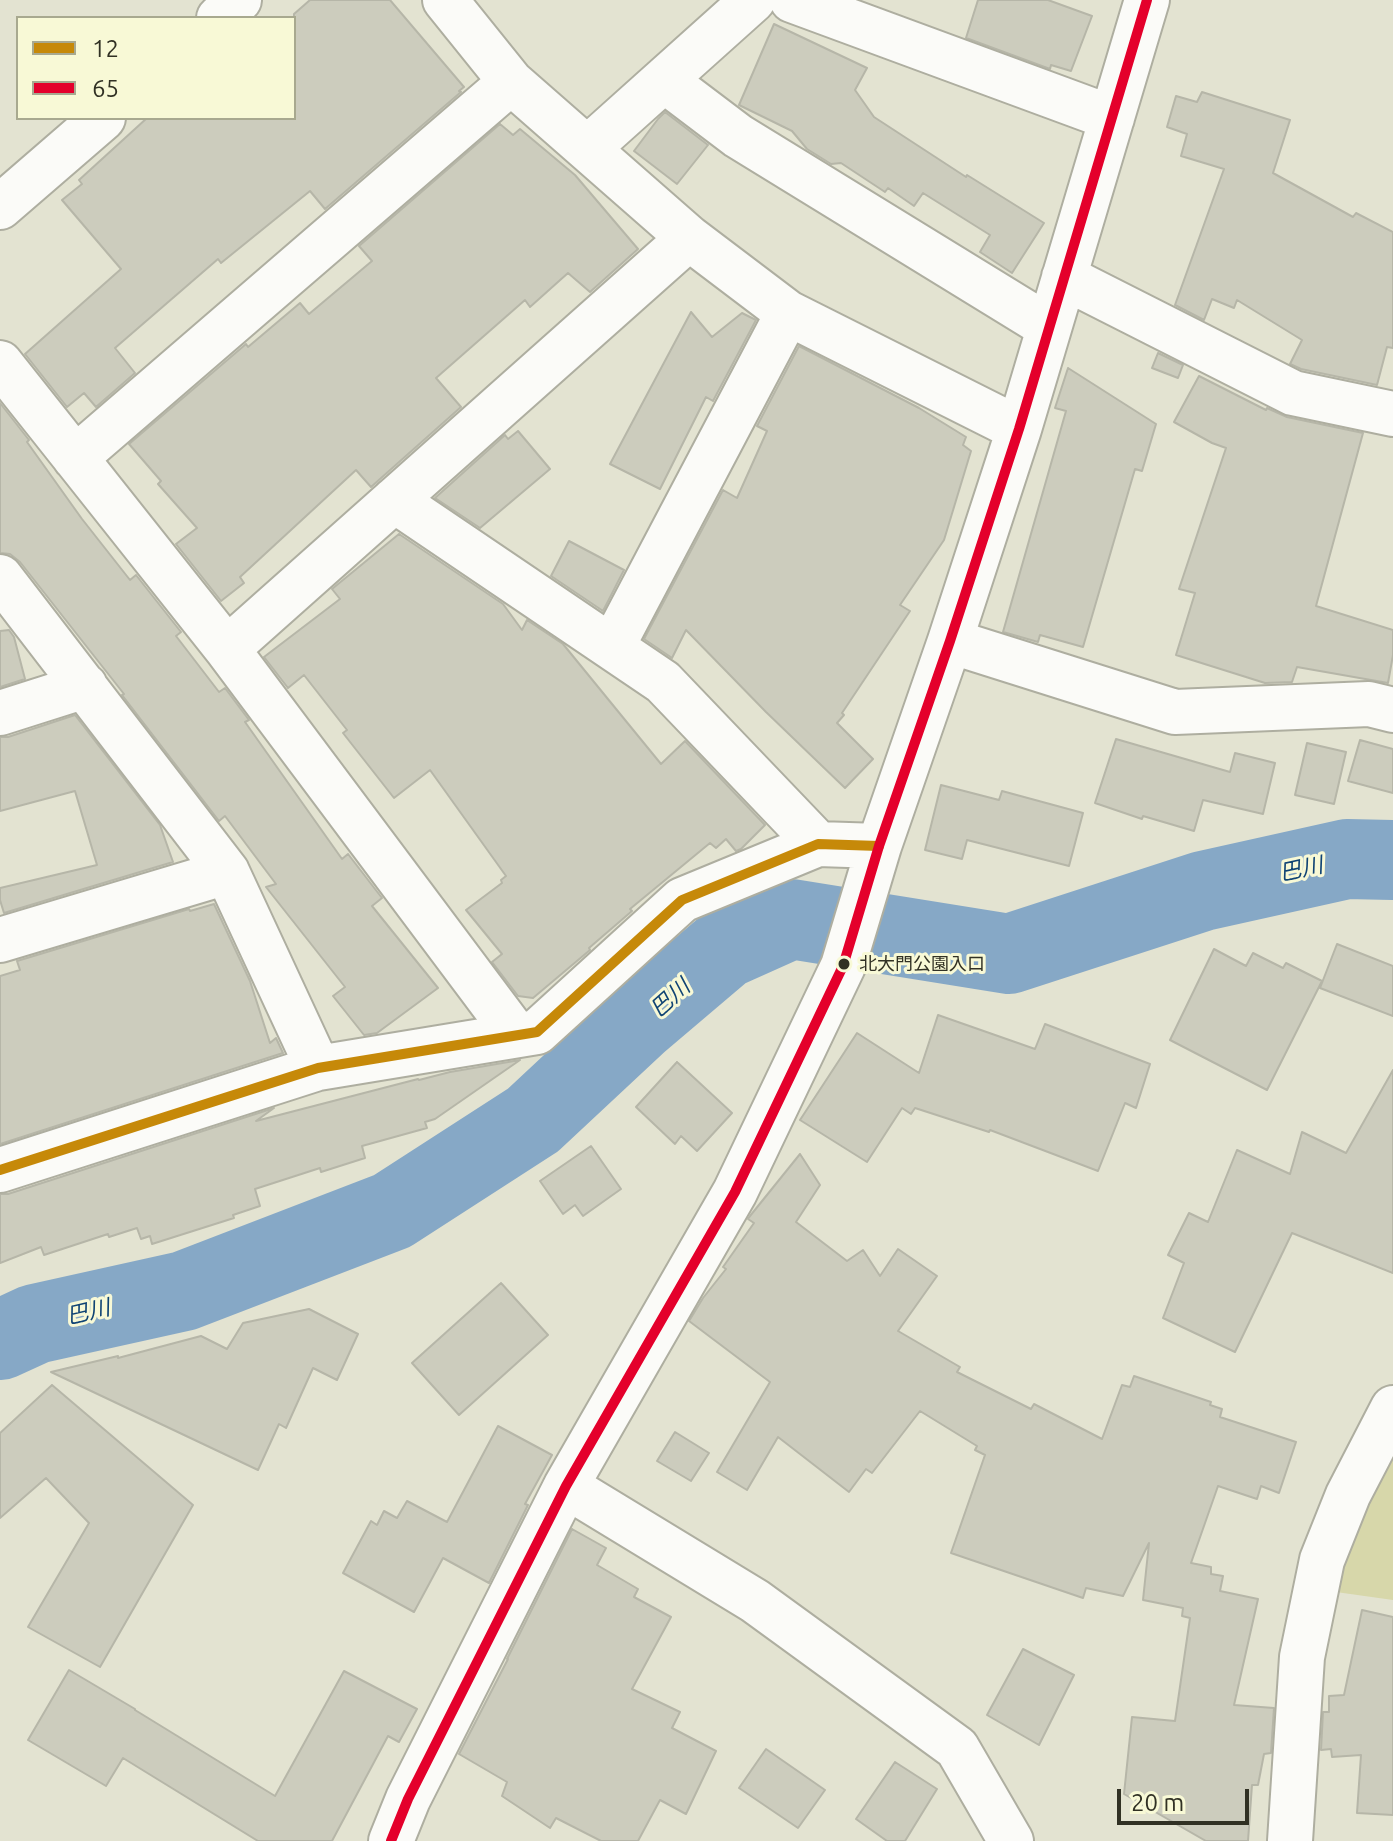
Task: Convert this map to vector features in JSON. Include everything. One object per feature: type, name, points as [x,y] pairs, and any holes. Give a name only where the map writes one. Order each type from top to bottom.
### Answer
[{"type":"street","points":[[221,16],[239,0]]},
{"type":"street","points":[[445,0],[511,82],[689,238],[788,313],[1019,429]]},
{"type":"street","points":[[588,148],[753,0]]},
{"type":"street","points":[[792,0],[1112,118]]},
{"type":"street","points":[[391,1841],[408,1799],[566,1486],[735,1192],[843,966],[874,860],[1019,429],[1147,0]]},
{"type":"street","points":[[664,80],[738,136],[1049,327]]},
{"type":"street","points":[[75,458],[511,82]]},
{"type":"street","points":[[0,207],[101,120]]},
{"type":"street","points":[[227,649],[689,238]]},
{"type":"street","points":[[1064,277],[1293,393],[1393,414]]},
{"type":"street","points":[[612,647],[788,313]]},
{"type":"street","points":[[0,363],[227,649],[516,1035]]},
{"type":"street","points":[[394,500],[663,682],[818,844],[874,860]]},
{"type":"street","points":[[0,577],[227,872],[318,1068]]},
{"type":"street","points":[[950,641],[1175,712],[1369,704],[1393,710]]},
{"type":"street","points":[[0,713],[85,686]]},
{"type":"street","points":[[0,1170],[318,1068],[537,1032],[682,900],[818,844]]},
{"type":"street","points":[[0,940],[227,872]]},
{"type":"street","points":[[1290,1841],[1302,1657],[1322,1560],[1348,1495],[1393,1408]]},
{"type":"street","points":[[566,1486],[755,1601],[957,1748],[1011,1841]]},
{"type":"green space","points":[[1393,1443],[1393,1600],[1336,1592],[1364,1499]]},
{"type":"building","points":[[310,0],[390,0],[464,87],[325,209],[310,191],[221,263],[218,259],[115,348],[135,373],[96,407],[84,393],[67,407],[25,354],[121,269],[62,200],[82,184],[79,180],[145,120],[296,120],[294,14]]},
{"type":"building","points":[[978,0],[1048,0],[1092,16],[1071,71],[1051,65],[1050,69],[966,38]]},
{"type":"building","points":[[774,24],[867,68],[855,90],[874,117],[1044,223],[1012,273],[980,252],[990,235],[923,193],[914,206],[888,188],[885,192],[841,163],[831,164],[807,149],[792,131],[739,105]]},
{"type":"building","points":[[1202,92],[1290,120],[1273,173],[1353,217],[1356,213],[1393,232],[1393,348],[1387,347],[1377,385],[1290,364],[1302,340],[1237,300],[1234,308],[1212,299],[1204,320],[1175,305],[1224,169],[1181,156],[1187,134],[1167,127],[1176,96],[1197,102]]},
{"type":"building","points":[[665,112],[708,145],[677,184],[634,151]]},
{"type":"building","points":[[500,124],[513,135],[520,129],[575,175],[638,249],[590,292],[568,273],[530,307],[525,300],[436,378],[461,407],[371,487],[356,470],[240,577],[244,583],[221,601],[176,544],[197,528],[158,484],[161,481],[129,444],[246,344],[248,347],[300,303],[309,314],[372,261],[359,246]]},
{"type":"building","points":[[691,312],[712,337],[742,313],[756,320],[713,401],[706,397],[660,489],[610,464]]},
{"type":"building","points":[[799,346],[919,408],[966,437],[963,445],[971,451],[944,540],[900,605],[910,611],[837,723],[873,759],[845,788],[686,630],[672,658],[644,639],[723,490],[737,498],[767,431],[757,426]]},
{"type":"building","points":[[1158,353],[1183,365],[1178,378],[1152,368]]},
{"type":"building","points":[[1068,368],[1156,424],[1142,471],[1135,469],[1083,647],[1040,635],[1038,642],[1003,632],[1066,411],[1055,408]]},
{"type":"building","points":[[1199,376],[1266,410],[1363,433],[1316,606],[1393,630],[1388,683],[1297,667],[1292,682],[1265,683],[1176,655],[1195,593],[1179,589],[1226,448],[1174,422]]},
{"type":"building","points":[[0,403],[82,519],[130,580],[136,575],[181,632],[176,636],[219,692],[225,688],[249,720],[245,722],[342,859],[348,854],[382,898],[372,906],[438,988],[377,1033],[364,1035],[333,996],[345,987],[266,887],[276,884],[225,816],[219,821],[20,562],[10,554],[0,553]]},
{"type":"building","points":[[518,431],[550,469],[480,528],[435,498],[505,435],[508,439]]},
{"type":"building","points":[[399,534],[503,604],[522,630],[527,620],[563,644],[661,764],[685,741],[765,825],[736,851],[726,839],[716,848],[710,843],[630,909],[632,911],[590,950],[533,998],[518,996],[492,962],[502,954],[466,910],[502,883],[506,876],[430,770],[394,798],[343,733],[347,730],[304,675],[288,688],[264,657],[340,599],[332,589]]},
{"type":"building","points":[[569,541],[624,570],[603,611],[551,576]]},
{"type":"building","points":[[9,630],[14,637],[25,679],[0,687],[0,631]]},
{"type":"building","points":[[75,715],[160,825],[173,862],[4,913],[0,888],[97,865],[75,791],[0,811],[0,737]]},
{"type":"building","points":[[1116,739],[1230,772],[1235,753],[1275,763],[1263,814],[1203,800],[1194,831],[1143,816],[1142,819],[1095,803]]},
{"type":"building","points":[[1360,740],[1393,749],[1393,793],[1348,781]]},
{"type":"building","points":[[1307,743],[1346,752],[1334,804],[1295,795]]},
{"type":"building","points":[[941,785],[999,800],[1002,791],[1083,813],[1069,866],[967,840],[962,859],[925,850]]},
{"type":"building","points":[[214,904],[250,981],[270,1043],[276,1038],[283,1053],[0,1144],[0,976],[20,970],[17,961]]},
{"type":"building","points":[[1337,944],[1393,966],[1393,1016],[1320,988]]},
{"type":"building","points":[[1214,949],[1246,966],[1253,953],[1283,968],[1286,963],[1322,981],[1267,1090],[1170,1040]]},
{"type":"building","points":[[938,1015],[1035,1049],[1045,1024],[1150,1064],[1136,1108],[1125,1103],[1098,1171],[990,1130],[915,1108],[911,1114],[902,1108],[867,1162],[800,1120],[857,1033],[919,1073]]},
{"type":"building","points":[[520,1060],[435,1119],[425,1122],[427,1128],[362,1146],[365,1158],[321,1172],[320,1168],[255,1189],[260,1206],[233,1215],[234,1218],[152,1244],[150,1236],[141,1239],[137,1228],[44,1255],[41,1247],[0,1263],[0,1194],[274,1108],[256,1121],[418,1079]]},
{"type":"building","points":[[677,1062],[732,1113],[697,1151],[681,1136],[675,1144],[636,1107]]},
{"type":"building","points":[[1393,1070],[1393,1273],[1292,1233],[1235,1352],[1163,1318],[1184,1263],[1168,1255],[1189,1213],[1208,1222],[1237,1150],[1290,1174],[1302,1132],[1346,1153]]},
{"type":"building","points":[[591,1146],[621,1189],[583,1216],[575,1205],[563,1214],[540,1181]]},
{"type":"building","points":[[800,1154],[820,1185],[796,1222],[847,1261],[863,1250],[880,1276],[898,1249],[937,1276],[898,1331],[960,1367],[957,1372],[1031,1409],[1034,1404],[1102,1439],[1122,1385],[1130,1387],[1134,1376],[1211,1402],[1210,1405],[1222,1409],[1220,1417],[1296,1442],[1279,1493],[1261,1486],[1257,1499],[1218,1486],[1191,1563],[1211,1567],[1211,1574],[1223,1576],[1220,1591],[1258,1599],[1234,1705],[1274,1708],[1271,1753],[1264,1754],[1258,1785],[1252,1785],[1248,1841],[1206,1841],[1124,1794],[1132,1717],[1175,1721],[1190,1618],[1182,1616],[1183,1608],[1143,1600],[1149,1543],[1123,1596],[1086,1588],[1083,1598],[951,1553],[985,1455],[975,1450],[977,1446],[920,1411],[872,1473],[866,1469],[849,1492],[778,1437],[747,1490],[717,1472],[770,1382],[689,1321],[754,1223],[748,1219]]},
{"type":"building","points":[[501,1283],[548,1335],[459,1415],[412,1363]]},
{"type":"building","points":[[309,1309],[358,1334],[337,1380],[313,1368],[286,1428],[279,1424],[258,1470],[51,1372],[201,1336],[227,1349],[243,1323]]},
{"type":"building","points":[[52,1385],[193,1505],[100,1667],[28,1627],[89,1523],[46,1478],[0,1518],[0,1433]]},
{"type":"building","points":[[498,1426],[552,1455],[525,1504],[528,1505],[489,1583],[443,1558],[414,1612],[343,1573],[371,1521],[377,1525],[384,1511],[397,1518],[407,1501],[447,1522]]},
{"type":"building","points":[[675,1432],[709,1453],[691,1481],[657,1461]]},
{"type":"building","points":[[572,1529],[606,1548],[597,1565],[638,1589],[634,1597],[671,1617],[632,1689],[680,1712],[672,1728],[716,1751],[686,1814],[660,1800],[638,1841],[601,1841],[556,1818],[550,1828],[502,1796],[507,1782],[459,1754]]},
{"type":"building","points":[[1362,1610],[1393,1617],[1393,1815],[1357,1813],[1361,1755],[1332,1757],[1331,1749],[1321,1750],[1323,1712],[1329,1712],[1329,1696],[1344,1695]]},
{"type":"building","points":[[1023,1649],[1074,1675],[1039,1745],[987,1715]]},
{"type":"building","points":[[69,1670],[275,1796],[344,1671],[417,1709],[399,1742],[388,1736],[332,1841],[258,1841],[123,1758],[106,1786],[28,1740]]},
{"type":"building","points":[[766,1749],[825,1790],[798,1828],[739,1788]]},
{"type":"building","points":[[895,1762],[937,1789],[905,1841],[887,1841],[856,1819]]},
{"type":"waterway","name":"巴川","points":[[0,1340],[35,1324],[184,1291],[392,1211],[533,1120],[638,1022],[724,949],[791,919],[1009,954],[1203,891],[1347,859],[1393,860]]},
{"type":"transit line","name":"65","points":[[391,1841],[408,1799],[566,1486],[735,1192],[843,966],[879,846],[1019,429],[1147,0]]},
{"type":"transit line","name":"12","points":[[0,1170],[318,1068],[537,1032],[682,900],[818,844],[879,846]]},
{"type":"place","name":"北大門公園入口","points":[[844,964]]}]
